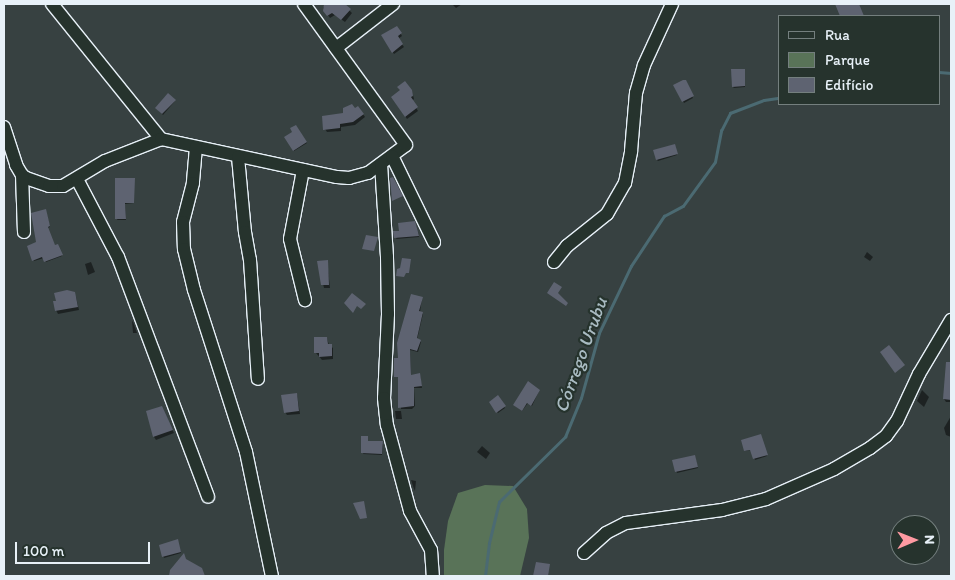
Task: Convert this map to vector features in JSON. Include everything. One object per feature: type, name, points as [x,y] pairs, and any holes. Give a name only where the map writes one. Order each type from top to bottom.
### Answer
[{"type":"street","points":[[52,4],[161,139]]},
{"type":"street","points":[[4,127],[16,165],[22,174],[39,183],[56,186],[63,186],[105,161],[161,139],[303,170],[349,178],[368,173],[406,145],[304,4]]},
{"type":"street","points":[[336,48],[393,4]]},
{"type":"street","points":[[554,262],[567,246],[607,214],[625,182],[631,151],[636,93],[642,71],[672,4]]},
{"type":"street","points":[[196,147],[193,183],[183,222],[184,249],[194,290],[246,452],[272,576]]},
{"type":"street","points":[[238,156],[245,232],[250,260],[258,379]]},
{"type":"street","points":[[392,156],[434,242]]},
{"type":"street","points":[[382,164],[387,257],[388,314],[384,398],[387,425],[402,490],[410,511],[431,550],[433,576]]},
{"type":"street","points":[[303,170],[290,239],[305,300]]},
{"type":"street","points":[[22,174],[24,232]]},
{"type":"street","points":[[77,179],[118,256],[208,497]]},
{"type":"street","points":[[584,554],[606,533],[626,524],[722,510],[766,499],[834,469],[870,448],[886,436],[898,421],[919,374],[951,320]]},
{"type":"green space","points":[[485,485],[513,486],[527,509],[529,538],[520,576],[444,576],[444,550],[448,521],[458,493]]},
{"type":"building","points":[[324,4],[345,4],[351,9],[341,20],[332,13],[327,16],[323,11]]},
{"type":"building","points":[[835,4],[859,4],[864,15],[840,15]]},
{"type":"building","points":[[397,26],[402,33],[398,36],[403,44],[392,53],[381,35]]},
{"type":"building","points":[[731,69],[745,69],[745,86],[732,87]]},
{"type":"building","points":[[686,80],[694,96],[682,102],[673,85]]},
{"type":"building","points":[[405,81],[412,90],[413,96],[411,97],[418,107],[405,117],[391,97],[400,90],[397,87]]},
{"type":"building","points":[[168,93],[176,100],[162,114],[155,108]]},
{"type":"building","points":[[352,104],[355,108],[358,106],[364,114],[353,122],[340,124],[340,128],[323,130],[322,116],[343,113],[343,108]]},
{"type":"building","points":[[296,125],[307,142],[293,151],[284,137],[292,132],[290,128]]},
{"type":"building","points":[[675,144],[678,154],[656,160],[653,150]]},
{"type":"building","points":[[393,177],[403,196],[392,201],[390,178]]},
{"type":"building","points":[[115,178],[135,178],[134,203],[125,203],[126,219],[115,219]]},
{"type":"building","points":[[46,209],[50,226],[48,227],[55,245],[58,244],[63,255],[44,262],[42,257],[32,261],[27,246],[36,242],[31,213]]},
{"type":"building","points":[[415,221],[419,236],[394,238],[393,231],[399,231],[398,223]]},
{"type":"building","points":[[366,235],[378,237],[374,251],[362,249]]},
{"type":"building","points":[[402,258],[411,259],[409,273],[406,273],[404,277],[396,276]]},
{"type":"building","points":[[328,260],[329,285],[321,285],[317,261]]},
{"type":"building","points":[[554,282],[562,287],[558,293],[568,303],[566,306],[547,293]]},
{"type":"building","points":[[67,290],[75,292],[78,307],[55,311],[53,301],[56,301],[54,293]]},
{"type":"building","points":[[352,293],[366,304],[361,309],[357,306],[353,313],[344,303]]},
{"type":"building","points":[[411,294],[423,297],[419,311],[423,312],[417,338],[421,340],[417,351],[410,349],[411,375],[420,373],[422,386],[414,387],[414,406],[398,408],[398,377],[394,377],[394,358],[398,358],[397,343]]},
{"type":"building","points":[[314,337],[327,337],[328,344],[332,344],[332,356],[319,357],[319,353],[314,353]]},
{"type":"building","points":[[889,345],[905,365],[895,373],[880,352]]},
{"type":"building","points":[[946,362],[951,362],[951,400],[943,399]]},
{"type":"building","points":[[528,381],[540,390],[531,406],[527,403],[522,411],[513,405]]},
{"type":"building","points":[[297,393],[299,411],[284,413],[281,395]]},
{"type":"building","points":[[498,395],[506,406],[496,413],[489,402]]},
{"type":"building","points":[[162,406],[173,430],[153,437],[146,411]]},
{"type":"building","points":[[761,434],[768,455],[753,459],[750,450],[744,451],[741,440]]},
{"type":"building","points":[[361,436],[368,436],[368,441],[383,441],[382,454],[361,453]]},
{"type":"building","points":[[695,455],[698,467],[675,472],[672,460]]},
{"type":"building","points":[[364,501],[367,518],[360,519],[353,503]]},
{"type":"building","points":[[178,539],[181,552],[162,557],[159,545]]},
{"type":"building","points":[[184,553],[186,559],[202,568],[205,576],[169,576],[170,570]]},
{"type":"building","points":[[536,562],[550,564],[548,576],[533,576]]},
{"type":"waterway","name":"Córrego Urubu","points":[[940,72],[951,73]]},
{"type":"waterway","name":"Córrego Urubu","points":[[485,576],[489,543],[499,502],[565,437],[581,398],[599,333],[631,266],[664,216],[683,206],[715,162],[721,131],[730,113],[764,100],[778,98]]}]
